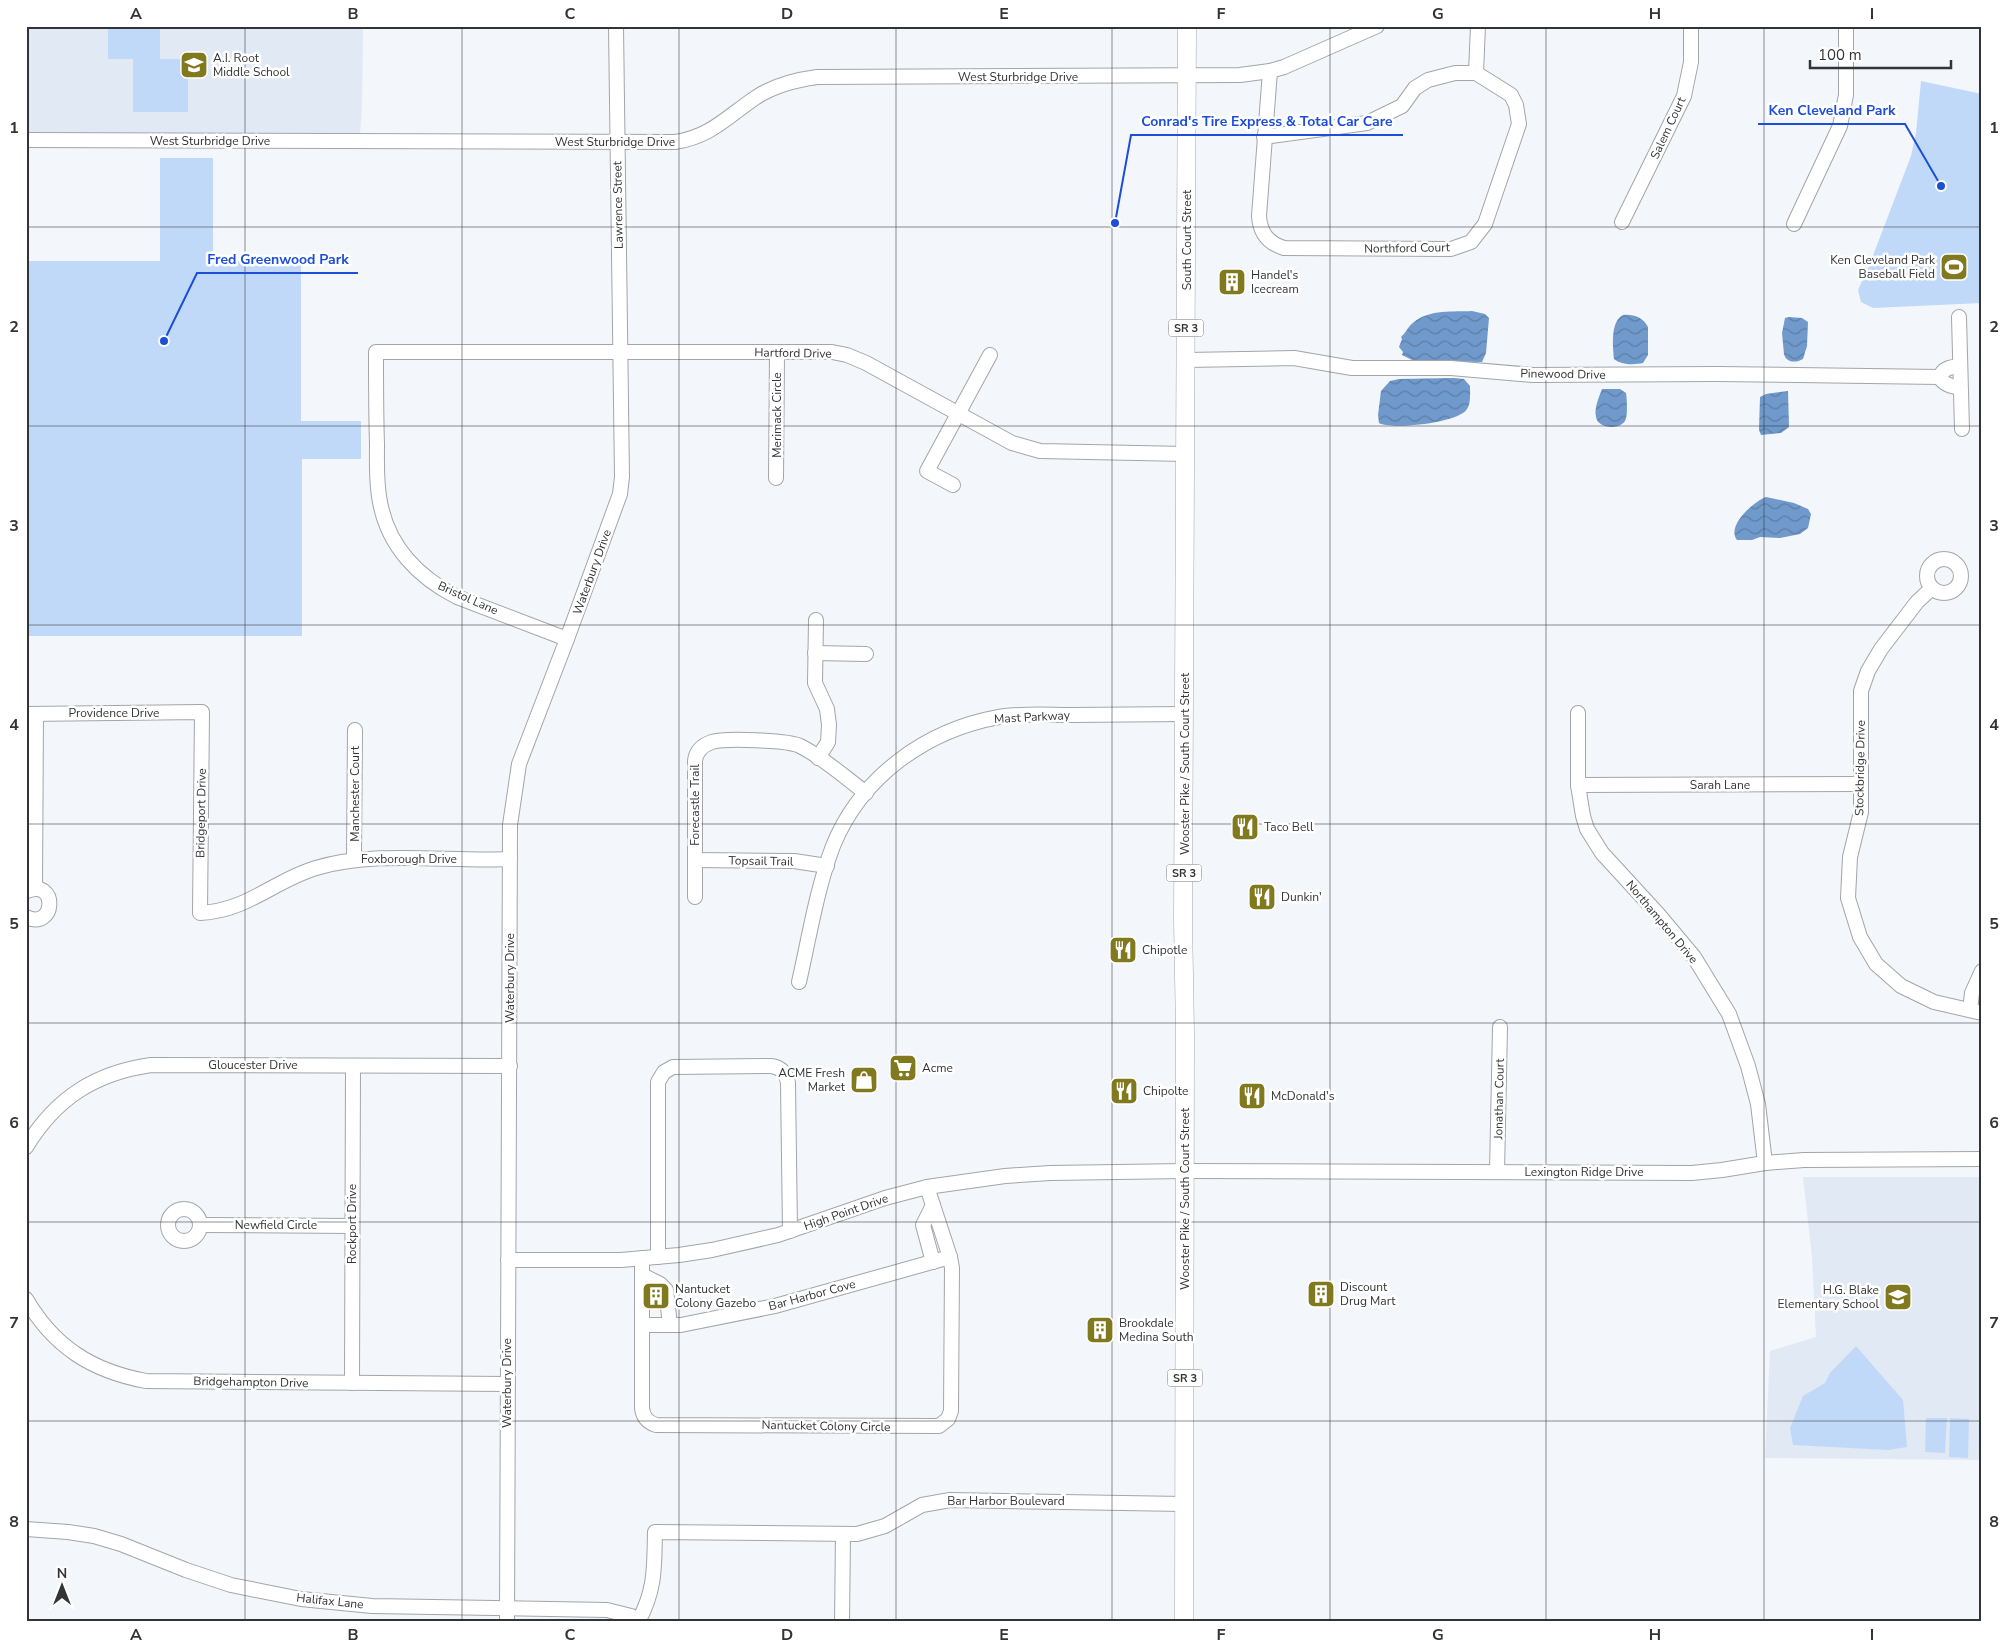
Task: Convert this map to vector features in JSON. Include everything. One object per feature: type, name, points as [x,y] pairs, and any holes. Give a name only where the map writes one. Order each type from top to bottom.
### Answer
[{"type":"main road","name":"South Court Street","points":[[1186,454],[1187,26]]},
{"type":"main road","name":"Wooster Pike / South Court Street","points":[[1184,1622],[1185,1171],[1183,920],[1186,454]]},
{"type":"street","name":"Lawrence Street","points":[[616,26],[619,353]]},
{"type":"street","name":"West Sturbridge Drive","points":[[26,140],[675,142],[703,135],[769,90],[801,79],[817,77],[1240,75],[1284,67],[1377,26]]},
{"type":"street","points":[[1264,137],[1367,123],[1402,106],[1415,88],[1428,80],[1455,73],[1476,73],[1478,26]]},
{"type":"street","name":"Salem Court","points":[[1622,222],[1684,96],[1691,62],[1691,26]]},
{"type":"street","points":[[1794,224],[1840,126],[1846,95],[1846,26]]},
{"type":"street","name":"Northford Court","points":[[1270,71],[1259,201],[1260,225],[1268,240],[1276,246],[1284,248],[1451,249],[1471,242],[1485,224],[1519,124],[1516,105],[1511,95],[1476,73]]},
{"type":"street","points":[[1959,317],[1962,429]]},
{"type":"street","name":"Hartford Drive","points":[[376,352],[832,352],[847,355],[866,363],[1012,444],[1040,451],[1186,454]]},
{"type":"street","name":"Bristol Lane","points":[[376,352],[378,485],[385,520],[401,552],[413,566],[441,588],[567,639]]},
{"type":"street","name":"Merimack Circle","points":[[776,478],[777,352]]},
{"type":"street","name":"Waterbury Drive","points":[[506,1615],[511,807],[519,764],[620,494],[622,476],[619,353]]},
{"type":"street","points":[[952,485],[926,471],[990,356]]},
{"type":"street","name":"Pinewood Drive","points":[[1186,360],[1294,358],[1352,368],[1451,368],[1533,375],[1717,374],[1940,377]]},
{"type":"street","name":"Pinewood Drive","points":[[1940,377],[1946,369],[1960,366]]},
{"type":"street","name":"Pinewood Drive","points":[[1940,377],[1944,383],[1953,387],[1960,387]]},
{"type":"street","name":"Stockbridge Drive","points":[[1932,588],[1911,610],[1881,649],[1868,671],[1861,691],[1861,812],[1850,857],[1848,898],[1860,937],[1876,964],[1901,986],[1934,1002],[1976,1011]]},
{"type":"street","points":[[816,620],[815,683],[827,710],[829,725],[828,742],[818,758]]},
{"type":"street","points":[[815,653],[866,654]]},
{"type":"street","name":"Providence Drive","points":[[31,714],[202,712]]},
{"type":"street","name":"Bridgeport Drive","points":[[200,913],[202,712]]},
{"type":"street","name":"Northampton Drive","points":[[1578,713],[1578,785],[1582,816],[1593,841],[1694,957],[1729,1014],[1748,1066],[1758,1104],[1765,1163]]},
{"type":"street","points":[[26,917],[39,919],[46,915],[50,908],[48,896],[42,891],[30,890],[31,714]]},
{"type":"street","name":"Mast Parkway","points":[[798,982],[826,866],[844,824],[866,793],[896,762],[938,736],[977,722],[1001,717],[1028,715],[1185,714]]},
{"type":"street","name":"Manchester Court","points":[[354,859],[355,730]]},
{"type":"street","name":"Forecastle Trail","points":[[694,897],[695,761],[698,751],[702,747],[717,741],[783,742],[798,745],[866,793]]},
{"type":"street","name":"Sarah Lane","points":[[1578,785],[1861,784]]},
{"type":"street","name":"Foxborough Drive","points":[[200,913],[213,912],[259,896],[301,873],[315,868],[354,859],[510,859]]},
{"type":"street","name":"Topsail Trail","points":[[695,860],[794,861],[826,866]]},
{"type":"street","points":[[1976,1011],[1972,993],[1982,971]]},
{"type":"street","name":"Jonathan Court","points":[[1497,1172],[1500,1027]]},
{"type":"street","name":"Gloucester Drive","points":[[26,1147],[47,1117],[76,1092],[96,1080],[132,1068],[151,1065],[510,1066]]},
{"type":"street","name":"Rockport Drive","points":[[352,1383],[353,1066]]},
{"type":"street","points":[[658,1257],[658,1082],[664,1072],[673,1067],[771,1066],[784,1073],[788,1083],[790,1231]]},
{"type":"street","name":"Lexington Ridge Drive","points":[[1185,1171],[1692,1173],[1765,1163],[1804,1160],[1982,1160]]},
{"type":"street","name":"High Point Drive","points":[[508,1260],[642,1258],[720,1248],[790,1231],[884,1198],[927,1187],[1005,1176],[1050,1173],[1185,1171]]},
{"type":"street","name":"Nantucket Colony Circle","points":[[642,1258],[642,1408],[646,1419],[656,1425],[939,1426],[948,1419],[950,1411],[952,1268],[927,1187]]},
{"type":"street","points":[[933,1204],[923,1225],[933,1262]]},
{"type":"street","name":"Newfield Circle","points":[[200,1225],[352,1226]]},
{"type":"street","name":"Bar Harbor Cove","points":[[642,1325],[684,1324],[775,1306],[950,1257]]},
{"type":"street","points":[[642,1275],[660,1284],[666,1290],[670,1325]]},
{"type":"street","name":"Bridgehampton Drive","points":[[26,1299],[48,1330],[74,1354],[109,1372],[127,1378],[146,1381],[507,1384]]},
{"type":"street","name":"Bar Harbor Boulevard","points":[[640,1621],[652,1591],[655,1532],[843,1534],[870,1531],[884,1526],[909,1511],[937,1501],[1184,1504]]},
{"type":"street","name":"Halifax Lane","points":[[26,1529],[94,1536],[222,1582],[275,1594],[336,1603],[506,1615],[606,1610],[618,1612],[640,1621]]},
{"type":"street","points":[[842,1622],[843,1534]]},
{"type":"shaded area","name":"A.I. Root Middle School","points":[[26,26],[363,26],[360,135],[26,134]]},
{"type":"shaded area","points":[[108,26],[160,26],[160,59],[188,59],[188,112],[133,112],[133,59],[108,59]]},
{"type":"shaded area","points":[[1921,81],[1982,94],[1982,303],[1873,308],[1861,302],[1858,290],[1911,156],[1916,133]]},
{"type":"shaded area","points":[[160,158],[213,158],[213,261],[301,261],[301,421],[361,421],[361,459],[302,459],[302,636],[26,636],[26,261],[160,261]]},
{"type":"shaded area","name":"H.G. Blake Elementary School","points":[[1803,1177],[1982,1177],[1982,1460],[1765,1458],[1770,1351],[1816,1337],[1812,1257]]},
{"type":"shaded area","points":[[1856,1346],[1903,1400],[1907,1447],[1888,1450],[1793,1445],[1790,1428],[1803,1396],[1825,1383],[1830,1373]]},
{"type":"shaded area","points":[[1926,1418],[1947,1418],[1945,1453],[1925,1452]]},
{"type":"shaded area","points":[[1950,1418],[1969,1419],[1968,1458],[1949,1457]]},
{"type":"water","points":[[1472,311],[1485,314],[1489,318],[1486,353],[1482,362],[1414,361],[1402,355],[1403,352],[1399,347],[1401,337],[1420,318],[1434,313]]},
{"type":"water","points":[[1623,315],[1637,317],[1648,327],[1648,355],[1643,363],[1628,364],[1614,359],[1614,329],[1619,318]]},
{"type":"water","points":[[1785,318],[1802,318],[1808,322],[1807,346],[1803,359],[1797,361],[1789,361],[1784,354],[1782,333]]},
{"type":"water","points":[[1399,379],[1464,379],[1470,386],[1469,404],[1467,409],[1461,414],[1425,424],[1397,426],[1379,423],[1381,391],[1390,381]]},
{"type":"water","points":[[1602,389],[1620,389],[1626,393],[1627,416],[1625,421],[1618,426],[1604,426],[1596,417],[1597,403]]},
{"type":"water","points":[[1788,391],[1789,427],[1781,433],[1761,435],[1759,430],[1760,397],[1766,394]]},
{"type":"water","points":[[1766,497],[1794,503],[1808,509],[1811,514],[1808,528],[1800,534],[1780,538],[1760,537],[1752,540],[1737,540],[1735,528],[1742,515],[1754,504]]},
{"type":"place","name":"A.I. Root Middle School","points":[[194,65]]},
{"type":"place","name":"Ken Cleveland Park","points":[[1941,186]]},
{"type":"place","name":"Conrad's Tire Express & Total Car Care","points":[[1115,223]]},
{"type":"place","name":"Ken Cleveland Park Baseball Field","points":[[1954,267]]},
{"type":"place","name":"Handel's Icecream","points":[[1232,282]]},
{"type":"place","name":"Fred Greenwood Park","points":[[164,341]]},
{"type":"place","name":"Taco Bell","points":[[1245,827]]},
{"type":"place","name":"Dunkin'","points":[[1262,897]]},
{"type":"place","name":"Chipotle","points":[[1123,950]]},
{"type":"place","name":"Acme","points":[[903,1068]]},
{"type":"place","name":"ACME Fresh Market","points":[[864,1080]]},
{"type":"place","name":"Chipolte","points":[[1124,1091]]},
{"type":"place","name":"McDonald's","points":[[1252,1096]]},
{"type":"place","name":"Discount Drug Mart","points":[[1321,1294]]},
{"type":"place","name":"Nantucket Colony Gazebo","points":[[656,1296]]},
{"type":"place","name":"H.G. Blake Elementary School","points":[[1898,1297]]},
{"type":"place","name":"Brookdale Medina South","points":[[1100,1330]]}]
